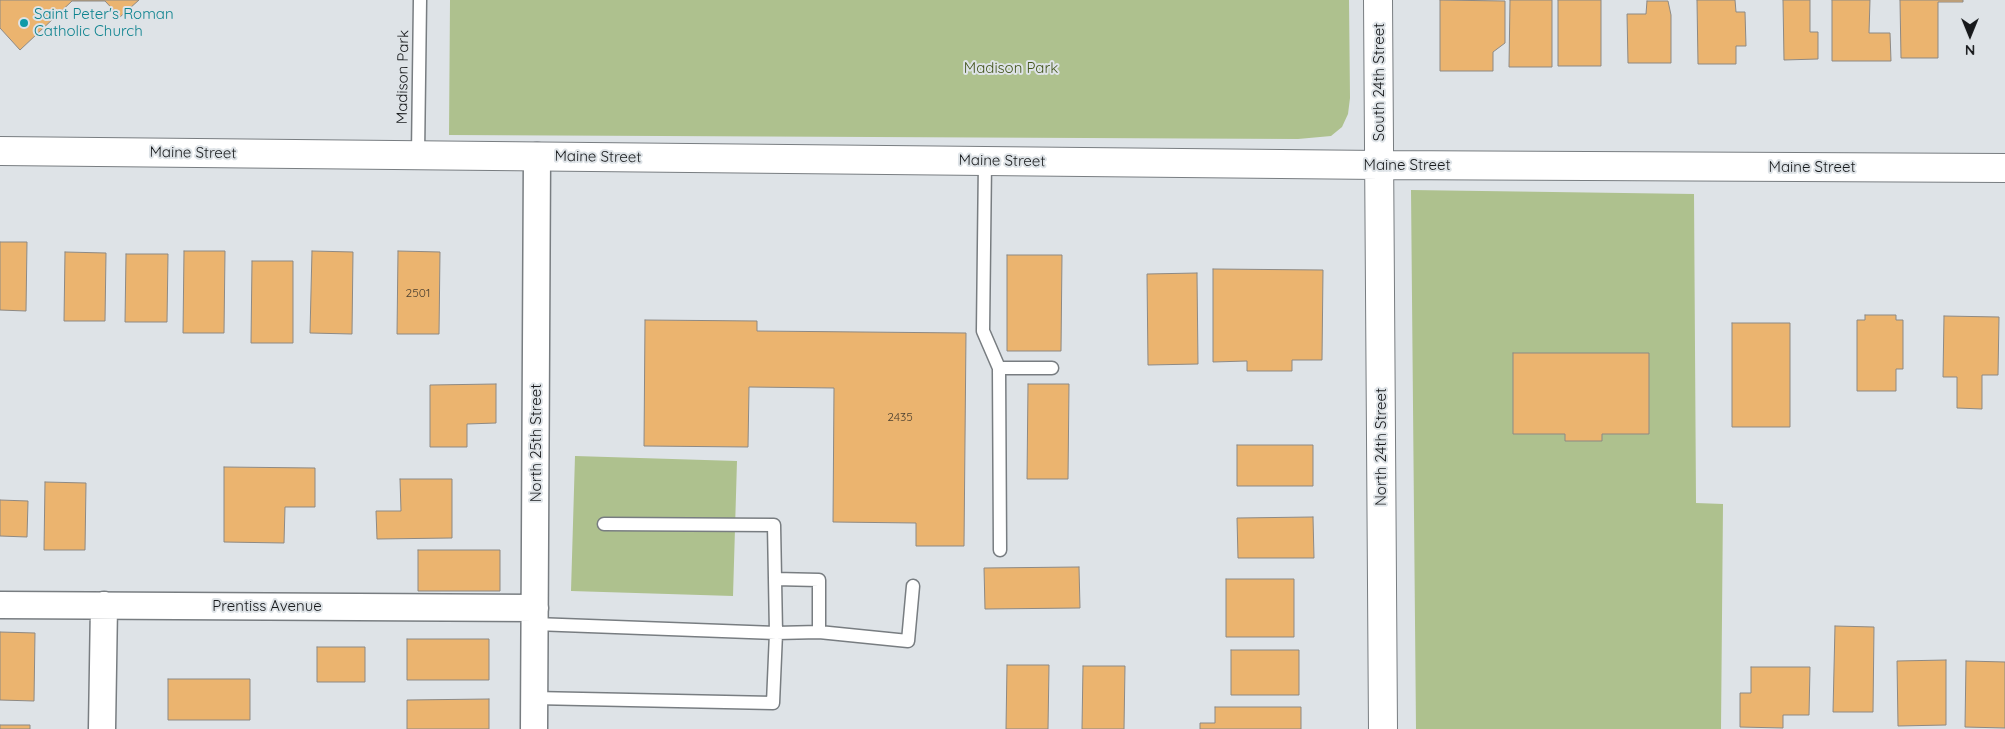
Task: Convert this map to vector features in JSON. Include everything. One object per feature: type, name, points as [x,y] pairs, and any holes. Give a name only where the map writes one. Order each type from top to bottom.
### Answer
[{"type":"street","name":"South 24th Street","points":[[1378,0],[1379,165]]},
{"type":"street","name":"Maine Street","points":[[0,151],[1379,165],[2005,168]]},
{"type":"street","name":"North 25th Street","points":[[534,729],[537,156]]},
{"type":"street","name":"North 24th Street","points":[[1379,165],[1383,729]]},
{"type":"street","name":"Prentiss Avenue","points":[[0,605],[535,616]]},
{"type":"street","points":[[102,729],[104,606]]},
{"type":"lane","name":"Madison Park","points":[[418,155],[420,0]]},
{"type":"lane","points":[[985,161],[983,331],[999,368],[1000,550]]},
{"type":"lane","points":[[999,368],[1052,368]]},
{"type":"lane","points":[[534,698],[773,703],[776,632],[774,525],[604,524]]},
{"type":"lane","points":[[775,579],[819,580],[819,632]]},
{"type":"lane","points":[[535,616],[776,632],[819,632],[908,641],[913,586]]},
{"type":"green space","name":"Madison Park","points":[[450,0],[1349,0],[1350,98],[1348,114],[1342,127],[1331,136],[1298,139],[449,135]]},
{"type":"green space","points":[[1411,190],[1694,194],[1696,503],[1723,504],[1721,729],[1416,729]]},
{"type":"green space","points":[[575,456],[737,461],[733,596],[571,591]]},
{"type":"building","name":"Saint Peter's Roman Catholic Church","points":[[0,0],[139,0],[120,17],[105,1],[72,1],[20,50],[0,28]]},
{"type":"building","points":[[1440,0],[1505,1],[1505,43],[1493,52],[1493,71],[1440,71]]},
{"type":"building","points":[[1510,0],[1552,0],[1552,67],[1509,67]]},
{"type":"building","points":[[1558,0],[1601,0],[1601,66],[1558,66]]},
{"type":"building","points":[[1697,0],[1735,0],[1736,12],[1745,12],[1746,46],[1736,46],[1736,64],[1698,64]]},
{"type":"building","points":[[1783,0],[1810,0],[1810,32],[1818,32],[1818,59],[1784,60]]},
{"type":"building","points":[[1832,0],[1870,0],[1869,33],[1890,33],[1891,61],[1832,61]]},
{"type":"building","points":[[1900,0],[1963,0],[1963,2],[1938,2],[1938,58],[1901,58]]},
{"type":"building","points":[[1647,1],[1668,1],[1671,15],[1671,63],[1628,63],[1627,14],[1646,14]]},
{"type":"building","points":[[0,242],[27,242],[26,311],[0,310]]},
{"type":"building","points":[[184,251],[225,251],[224,333],[183,333]]},
{"type":"building","points":[[312,251],[353,252],[352,334],[310,333]]},
{"type":"building","points":[[398,251],[440,252],[439,334],[397,334]]},
{"type":"building","points":[[65,252],[106,253],[105,321],[64,321]]},
{"type":"building","points":[[126,254],[168,254],[167,322],[125,322]]},
{"type":"building","points":[[1007,255],[1062,255],[1061,351],[1007,351]]},
{"type":"building","points":[[252,261],[293,261],[293,343],[251,343]]},
{"type":"building","points":[[1213,269],[1323,270],[1322,360],[1292,360],[1292,371],[1247,371],[1247,361],[1213,362]]},
{"type":"building","points":[[1197,273],[1198,364],[1148,365],[1147,274]]},
{"type":"building","points":[[1865,315],[1896,315],[1896,320],[1903,320],[1903,369],[1896,369],[1896,391],[1857,391],[1857,320],[1865,320]]},
{"type":"building","points":[[1944,316],[1999,317],[1998,375],[1982,375],[1982,409],[1957,408],[1957,377],[1943,377]]},
{"type":"building","points":[[645,320],[757,321],[757,331],[966,333],[964,546],[916,546],[916,523],[833,522],[834,388],[749,387],[748,447],[644,446]]},
{"type":"building","points":[[1732,323],[1790,323],[1790,427],[1732,427]]},
{"type":"building","points":[[1513,353],[1649,353],[1649,434],[1602,434],[1602,441],[1565,441],[1565,434],[1513,434]]},
{"type":"building","points":[[496,384],[496,423],[467,424],[467,447],[430,447],[430,385]]},
{"type":"building","points":[[1028,384],[1069,384],[1068,479],[1027,479]]},
{"type":"building","points":[[1237,445],[1313,445],[1313,486],[1237,486]]},
{"type":"building","points":[[224,467],[315,468],[315,507],[285,507],[284,543],[224,542]]},
{"type":"building","points":[[400,479],[452,479],[452,538],[377,539],[376,511],[401,511]]},
{"type":"building","points":[[45,482],[86,483],[85,550],[44,550]]},
{"type":"building","points":[[0,500],[28,501],[27,537],[0,536]]},
{"type":"building","points":[[1313,517],[1314,558],[1238,558],[1237,518]]},
{"type":"building","points":[[418,550],[500,550],[500,591],[418,591]]},
{"type":"building","points":[[1079,567],[1080,608],[985,609],[984,568]]},
{"type":"building","points":[[1226,579],[1294,579],[1294,637],[1226,637]]},
{"type":"building","points":[[1835,626],[1874,627],[1873,712],[1833,712]]},
{"type":"building","points":[[0,632],[35,633],[34,701],[0,700]]},
{"type":"building","points":[[407,639],[489,639],[489,680],[407,680]]},
{"type":"building","points":[[317,647],[365,647],[365,682],[317,682]]},
{"type":"building","points":[[1231,650],[1299,650],[1299,695],[1231,695]]},
{"type":"building","points":[[1946,660],[1946,725],[1898,726],[1897,661]]},
{"type":"building","points":[[1966,661],[2005,662],[2005,728],[1965,727]]},
{"type":"building","points":[[1007,665],[1049,665],[1048,729],[1006,729]]},
{"type":"building","points":[[1083,666],[1125,666],[1124,729],[1082,729]]},
{"type":"building","points":[[1751,667],[1810,667],[1809,715],[1783,715],[1783,728],[1740,727],[1740,693],[1751,693]]},
{"type":"building","points":[[168,679],[250,679],[250,720],[168,720]]},
{"type":"building","points":[[489,699],[489,729],[407,729],[407,700]]},
{"type":"building","points":[[1215,707],[1301,707],[1301,729],[1200,729],[1200,723],[1215,723]]},
{"type":"building","points":[[0,725],[30,725],[30,729],[0,729]]},
{"type":"place","name":"Saint Peter's Roman Catholic Church","points":[[24,23]]}]
